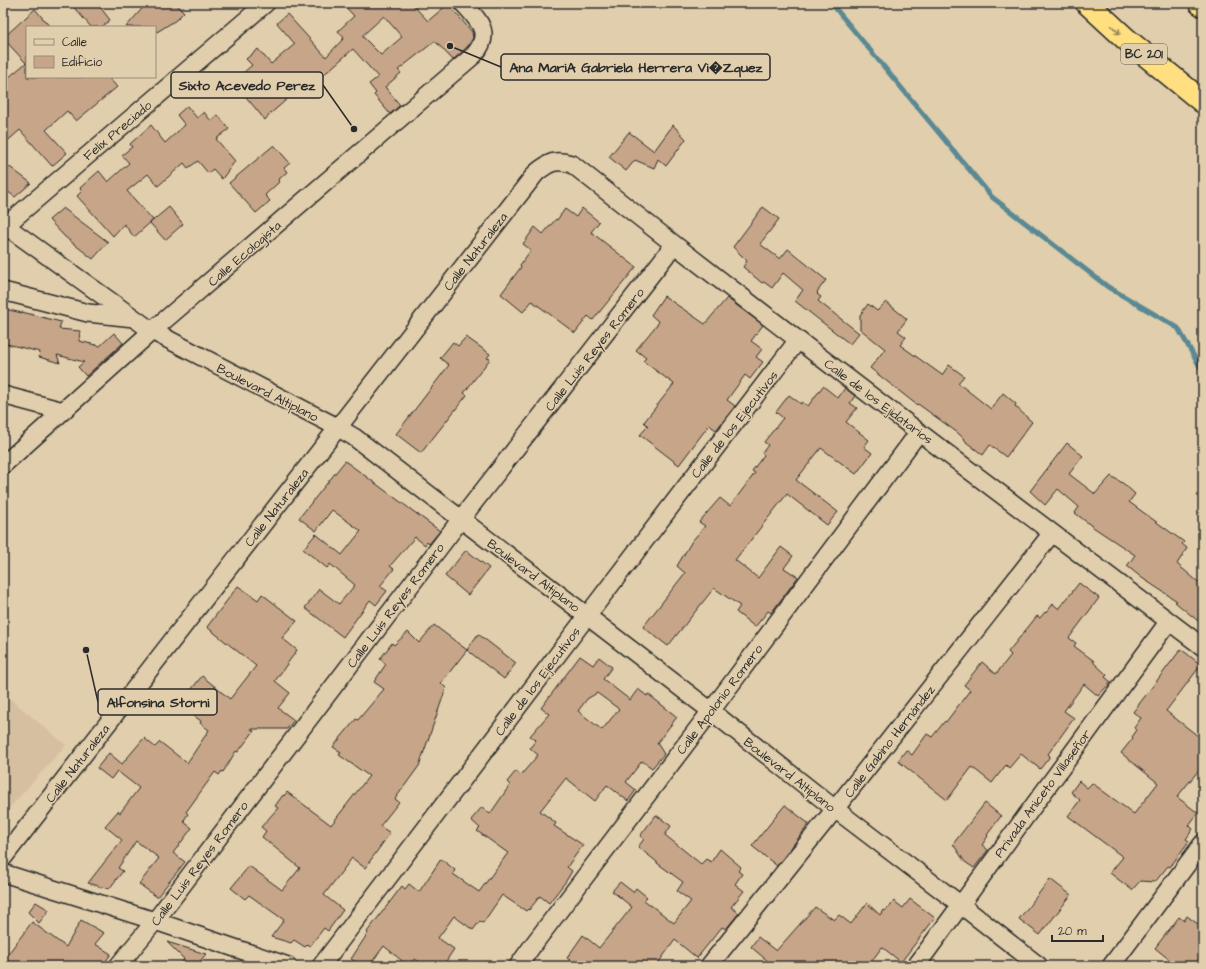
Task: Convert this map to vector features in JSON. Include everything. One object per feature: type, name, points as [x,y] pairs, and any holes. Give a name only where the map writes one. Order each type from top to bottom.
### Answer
[{"type":"highway","name":"BC 201","points":[[1087,3],[1126,39],[1203,102]]},
{"type":"street","name":"Felix Preciado","points":[[4,225],[266,3]]},
{"type":"street","name":"Calle Ecologista","points":[[3,465],[152,331],[480,49],[484,31],[480,22],[463,3]]},
{"type":"street","name":"Calle de los Ejidatarios","points":[[553,162],[562,161],[572,164],[674,245],[798,340],[1203,647]]},
{"type":"street","name":"Calle Naturaleza","points":[[3,858],[536,173],[543,166],[553,162]]},
{"type":"street","name":"Boulevard Altiplano","points":[[4,225],[152,331],[354,437],[1038,966]]},
{"type":"street","name":"Calle Luis Reyes Romero","points":[[118,966],[155,921],[461,519],[674,245]]},
{"type":"street","points":[[3,291],[88,313],[134,318]]},
{"type":"street","name":"Calle de los Ejecutivos","points":[[321,966],[798,340]]},
{"type":"street","points":[[3,395],[63,412]]},
{"type":"street","name":"Calle Apolonio Romero","points":[[518,966],[919,432]]},
{"type":"street","name":"Calle Gabino Hernández","points":[[709,966],[835,809],[1052,533]]},
{"type":"street","name":"Privada Aniceto Villaseñor","points":[[916,966],[1169,621]]},
{"type":"street","points":[[1111,966],[1203,844]]},
{"type":"street","points":[[3,873],[155,921],[288,966]]},
{"type":"shaded area","points":[[3,693],[66,745],[3,815]]},
{"type":"building","points":[[70,3],[97,3],[110,20],[103,26],[90,26]]},
{"type":"building","points":[[147,3],[175,3],[184,12],[176,20],[157,32],[156,26],[127,26]]},
{"type":"building","points":[[342,3],[411,3],[428,21],[448,4],[472,32],[473,38],[468,46],[453,60],[435,41],[398,70],[401,73],[385,87],[400,105],[390,114],[374,95],[376,93],[369,84],[378,77],[353,49],[320,78],[316,74],[265,120],[242,92],[241,93],[232,83],[252,65],[246,59],[258,49],[271,64],[295,44],[277,23],[287,14],[326,57],[344,38],[338,31],[354,16]],"holes":[[[384,16],[402,37],[381,55],[362,36]]]},
{"type":"building","points":[[35,9],[49,26],[26,26],[26,63],[3,38]]},
{"type":"building","points":[[26,63],[26,78],[109,78],[117,87],[76,121],[67,111],[46,130],[67,153],[52,166],[20,130],[3,145],[3,82]]},
{"type":"building","points":[[187,106],[197,118],[204,112],[211,121],[218,115],[229,129],[216,139],[235,161],[222,179],[213,169],[208,173],[198,161],[188,168],[184,163],[158,186],[148,174],[127,191],[153,220],[134,237],[124,224],[113,236],[77,196],[82,191],[80,188],[99,171],[108,182],[129,163],[122,155],[132,147],[130,144],[151,125],[165,143],[185,125],[177,115]]},
{"type":"building","points":[[673,125],[686,139],[666,166],[658,159],[654,168],[635,160],[626,171],[609,157],[629,132],[654,151]]},
{"type":"building","points":[[274,145],[290,163],[284,168],[287,172],[265,195],[270,201],[256,213],[229,183]]},
{"type":"building","points":[[3,162],[31,183],[15,197],[3,188]]},
{"type":"building","points":[[169,207],[183,224],[165,240],[150,223]]},
{"type":"building","points":[[763,207],[779,219],[760,244],[780,259],[788,249],[826,280],[817,292],[817,294],[821,297],[818,301],[859,333],[850,344],[795,301],[803,290],[783,273],[772,288],[764,282],[762,283],[743,267],[747,261],[733,247]]},
{"type":"building","points":[[63,208],[108,242],[93,259],[65,237],[49,220]]},
{"type":"building","points":[[582,208],[599,222],[591,232],[636,267],[593,320],[588,316],[575,333],[532,301],[523,312],[501,294],[521,267],[520,265],[531,250],[523,244],[535,227],[543,234],[556,219],[557,220],[565,209],[576,217]]},
{"type":"building","points":[[664,296],[705,324],[727,298],[763,325],[751,341],[762,349],[756,357],[763,362],[750,379],[745,375],[727,400],[735,406],[716,430],[709,425],[679,465],[640,435],[648,426],[644,422],[674,384],[643,361],[646,358],[636,350],[659,322],[651,315]]},
{"type":"building","points":[[886,302],[907,319],[898,331],[906,337],[900,345],[942,375],[949,365],[964,376],[958,383],[991,409],[1003,393],[1016,404],[1015,406],[1032,422],[1006,457],[990,445],[983,455],[966,442],[958,433],[918,404],[917,405],[870,368],[885,349],[860,329],[860,315],[868,304],[877,311]]},
{"type":"building","points":[[5,309],[61,322],[59,329],[80,331],[79,341],[100,346],[114,333],[123,343],[86,376],[78,367],[84,362],[57,355],[60,363],[39,357],[40,352],[3,343],[3,319]]},
{"type":"building","points":[[466,337],[490,354],[487,358],[490,359],[464,393],[467,395],[421,453],[396,434],[449,365],[440,358],[453,342],[458,346]]},
{"type":"building","points":[[823,386],[838,398],[845,388],[855,396],[850,403],[857,408],[846,422],[869,440],[864,447],[872,453],[856,474],[821,448],[796,480],[838,512],[827,525],[787,494],[735,560],[758,578],[781,547],[793,556],[784,568],[798,577],[771,613],[768,611],[755,627],[736,612],[740,606],[714,588],[668,646],[643,627],[685,573],[677,566],[692,541],[705,526],[699,522],[720,498],[730,506],[755,473],[752,471],[764,455],[762,453],[768,445],[764,442],[783,418],[776,412],[789,395],[801,404],[802,402],[808,406]]},
{"type":"building","points":[[1067,443],[1083,456],[1069,474],[1095,494],[1111,476],[1124,484],[1135,494],[1129,502],[1184,542],[1182,544],[1187,548],[1177,564],[1203,586],[1203,625],[1175,602],[1177,601],[1142,578],[1127,566],[1135,555],[1075,513],[1079,507],[1058,489],[1045,505],[1030,491]]},
{"type":"building","points":[[345,461],[440,531],[429,544],[427,542],[425,545],[415,537],[390,566],[394,569],[380,586],[387,591],[376,605],[370,600],[343,637],[305,608],[319,589],[339,604],[355,585],[330,564],[327,568],[303,549],[316,534],[342,555],[361,531],[332,510],[316,531],[299,518]]},
{"type":"building","points":[[466,550],[489,568],[468,595],[445,576]]},
{"type":"building","points":[[1079,583],[1099,598],[1069,638],[1076,643],[1074,646],[1094,661],[1094,663],[1107,675],[1105,677],[1111,682],[1098,696],[1084,684],[1064,711],[1074,718],[1048,754],[1050,756],[1040,769],[1021,754],[1009,768],[1006,765],[992,783],[972,767],[947,800],[898,761],[906,750],[912,755],[927,734],[932,737],[945,721],[946,722],[970,690],[964,685],[982,662],[996,674],[1011,655],[1008,652],[1037,616],[1040,618],[1053,604],[1059,609]]},
{"type":"building","points":[[238,586],[258,600],[262,594],[297,621],[282,638],[297,650],[275,681],[290,693],[278,708],[294,720],[287,729],[251,729],[254,731],[238,752],[236,751],[223,772],[222,771],[219,775],[215,772],[186,812],[188,814],[184,822],[192,828],[173,853],[185,862],[157,897],[139,884],[159,858],[136,841],[118,868],[123,871],[109,889],[88,883],[122,840],[105,826],[118,811],[120,813],[139,788],[117,771],[111,779],[97,768],[109,753],[122,764],[144,738],[155,747],[160,742],[187,763],[209,730],[200,723],[201,721],[179,705],[202,676],[230,699],[256,666],[207,627]]},
{"type":"building","points":[[434,625],[467,650],[441,683],[446,688],[419,766],[395,799],[399,802],[380,826],[390,833],[365,868],[352,858],[324,895],[343,910],[328,931],[324,928],[310,946],[308,944],[305,947],[294,940],[291,943],[271,937],[284,920],[249,895],[245,899],[231,888],[249,866],[282,890],[300,868],[262,837],[266,831],[261,827],[278,808],[275,806],[287,792],[331,825],[369,776],[339,755],[341,752],[333,747],[356,719],[358,720],[384,689],[374,682],[386,664],[380,659],[392,643],[394,645],[408,632],[419,643]]},
{"type":"building","points":[[478,634],[516,663],[504,679],[467,650]]},
{"type":"building","points":[[1181,649],[1201,665],[1166,711],[1203,740],[1203,765],[1177,797],[1198,813],[1189,825],[1193,829],[1186,839],[1189,841],[1170,867],[1168,866],[1155,882],[1140,881],[1132,890],[1110,873],[1123,857],[1068,816],[1080,800],[1071,792],[1079,781],[1087,788],[1092,783],[1134,814],[1158,783],[1121,753],[1133,738],[1132,737],[1137,730],[1134,728],[1141,718],[1133,712]]},
{"type":"building","points":[[580,656],[593,665],[599,657],[612,667],[603,679],[630,700],[638,689],[647,696],[648,694],[677,717],[657,743],[664,754],[652,768],[642,761],[626,782],[636,790],[628,801],[607,785],[595,801],[566,778],[540,811],[556,823],[554,826],[583,845],[567,867],[572,871],[549,903],[540,896],[529,910],[528,909],[526,911],[502,895],[483,923],[480,921],[473,930],[454,916],[438,938],[454,949],[443,966],[425,966],[415,959],[407,965],[384,946],[369,966],[363,966],[351,959],[368,933],[367,932],[402,886],[405,889],[409,884],[419,892],[441,859],[455,870],[453,874],[479,892],[508,853],[477,831],[480,828],[471,820],[482,807],[490,814],[510,785],[507,782],[516,771],[521,775],[538,755],[530,748],[536,740],[530,736],[549,714],[541,708]],"holes":[[[597,693],[619,709],[602,730],[578,711],[587,699]]]},
{"type":"building","points":[[985,803],[1001,816],[987,835],[988,836],[982,845],[988,850],[974,868],[965,862],[953,844]]},
{"type":"building","points":[[785,805],[809,824],[777,866],[752,846]]},
{"type":"building","points":[[656,815],[671,826],[665,835],[701,864],[706,859],[711,862],[720,849],[741,867],[738,871],[742,874],[735,884],[744,891],[731,907],[739,913],[726,929],[722,927],[697,958],[675,940],[656,966],[578,966],[567,958],[583,935],[599,948],[632,907],[612,891],[620,882],[633,892],[636,888],[647,897],[644,900],[674,923],[691,901],[677,891],[683,882],[638,847],[644,839],[640,836]]},
{"type":"building","points":[[1050,879],[1071,895],[1040,935],[1019,919]]},
{"type":"building","points":[[910,899],[935,918],[901,962],[882,947],[868,966],[777,966],[770,961],[769,962],[751,947],[758,937],[776,951],[815,907],[834,920],[839,915],[851,924],[867,903],[880,915],[883,910],[885,911],[888,907],[889,908],[894,901],[903,908]]},
{"type":"building","points":[[36,902],[49,910],[39,923],[28,912]]},
{"type":"building","points":[[1187,916],[1203,928],[1203,966],[1181,966],[1171,961],[1155,948],[1179,917],[1184,921]]},
{"type":"building","points":[[81,920],[104,933],[95,944],[111,954],[102,966],[14,966],[5,958],[32,922],[66,947]]},
{"type":"building","points":[[167,942],[206,954],[196,966],[179,966],[184,959]]},
{"type":"waterway","points":[[831,3],[992,197],[1108,287],[1178,328],[1203,372]]},
{"type":"place","name":"Ana MariA Gabriela Herrera Vi�Zquez","points":[[450,46]]},
{"type":"place","name":"Sixto Acevedo Perez","points":[[354,129]]},
{"type":"place","name":"Alfonsina Storni","points":[[86,650]]}]
